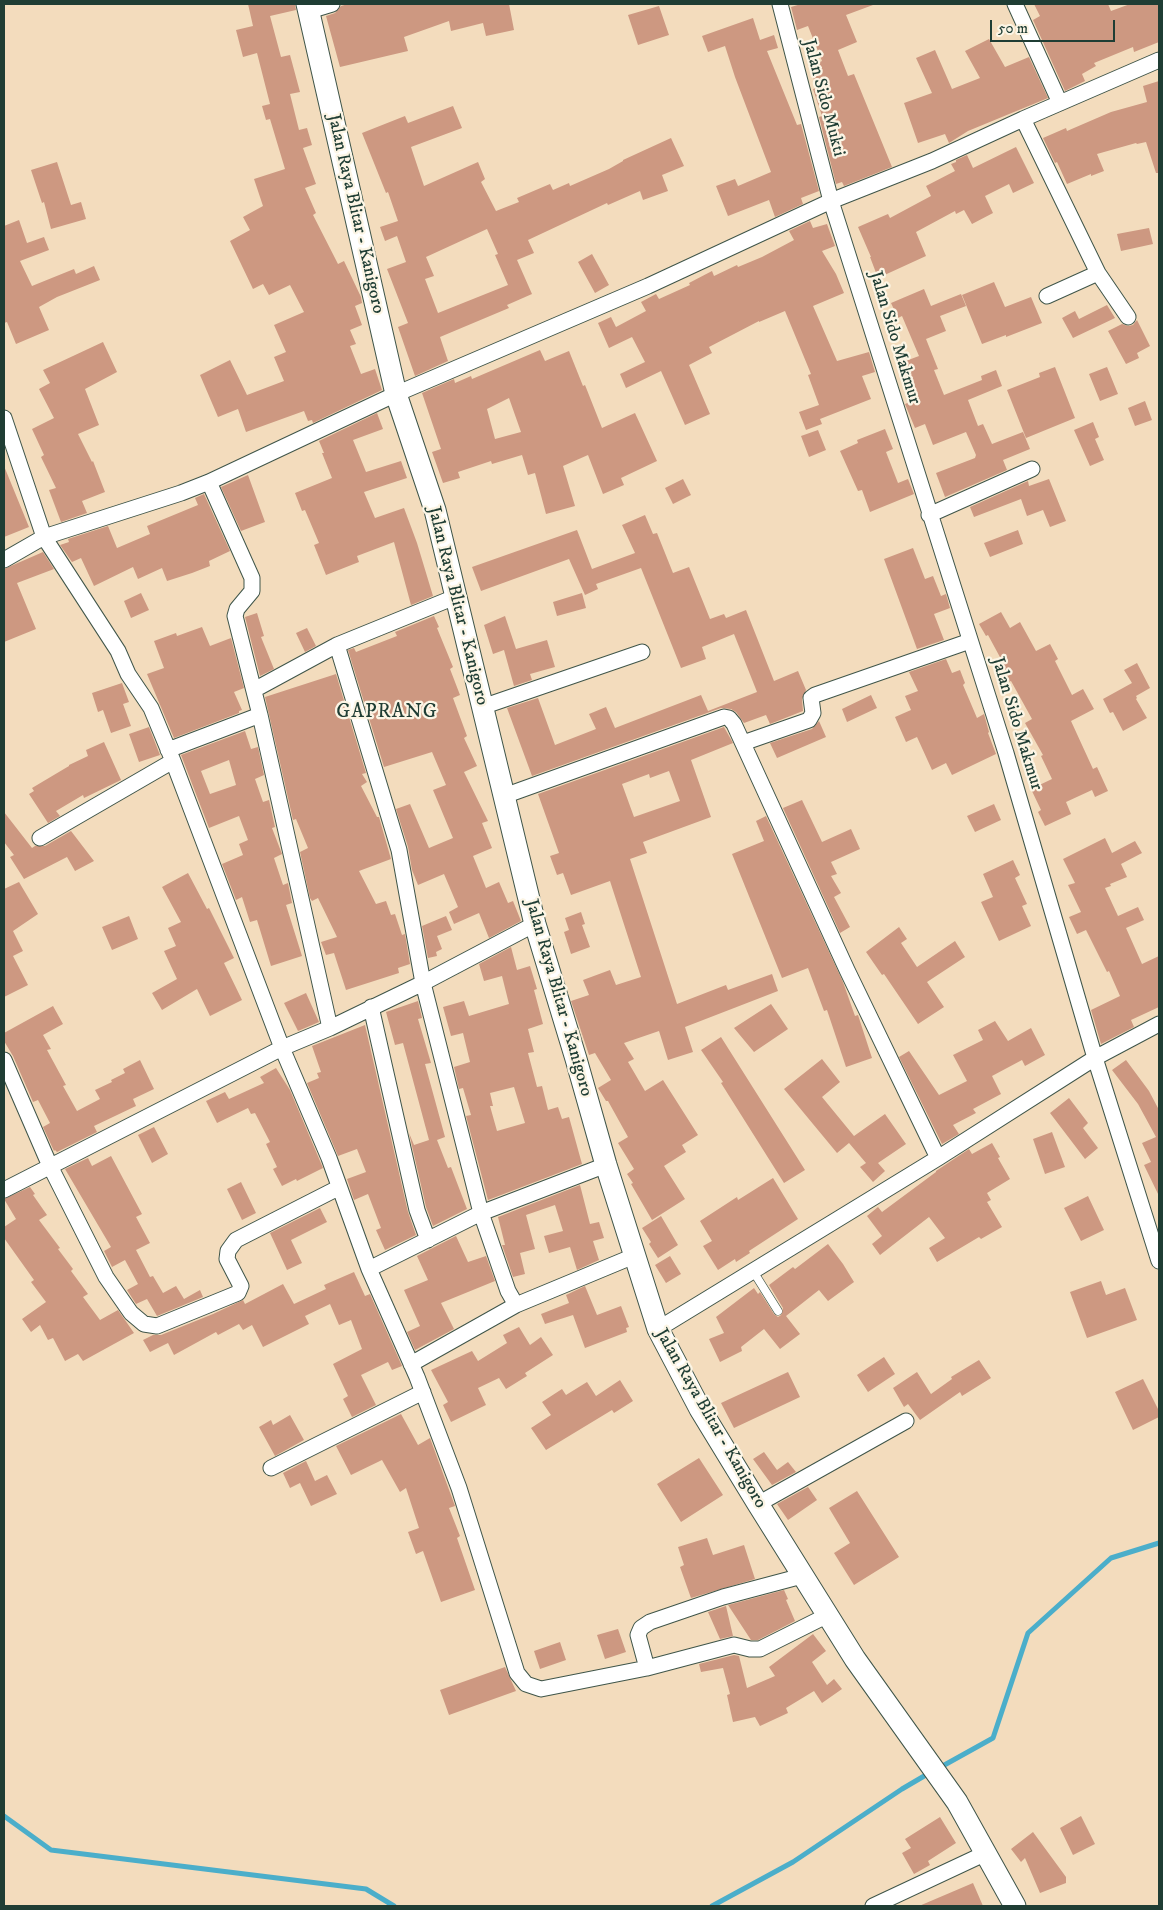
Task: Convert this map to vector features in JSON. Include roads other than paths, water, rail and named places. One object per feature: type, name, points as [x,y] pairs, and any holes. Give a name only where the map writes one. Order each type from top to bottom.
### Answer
[{"type":"main road","name":"Jalan Raya Blitar - Kanigoro","points":[[308,7],[396,394],[435,510],[535,924],[606,1165],[658,1330],[700,1409],[802,1576],[856,1659],[956,1802],[1015,1906]]},
{"type":"street","points":[[308,7],[332,4]]},
{"type":"street","name":"Jalan Sido Mukti","points":[[780,4],[831,201]]},
{"type":"street","points":[[1015,4],[1060,103]]},
{"type":"street","points":[[4,560],[44,537],[182,493],[208,482],[396,394],[648,286],[831,201],[932,161],[1159,60]]},
{"type":"street","points":[[1023,119],[1098,273],[1128,316]]},
{"type":"street","name":"Jalan Sido Makmur","points":[[831,201],[1006,753],[1095,1058],[1159,1261]]},
{"type":"street","points":[[1047,296],[1098,273]]},
{"type":"street","points":[[4,418],[44,537],[118,651],[128,674],[151,708],[282,1048],[329,1158],[338,1188],[369,1269],[411,1364],[459,1488],[517,1673],[526,1684],[542,1689],[647,1668],[709,1650],[734,1645],[750,1650],[760,1649],[828,1615]]},
{"type":"street","points":[[929,515],[1032,469]]},
{"type":"street","points":[[208,482],[252,578],[252,591],[237,609],[235,616],[260,715],[330,1028]]},
{"type":"street","points":[[254,690],[337,645],[455,597]]},
{"type":"street","points":[[743,743],[809,720],[813,713],[811,698],[815,695],[970,642]]},
{"type":"street","points":[[337,645],[399,850],[423,983],[481,1213],[508,1291],[516,1305]]},
{"type":"street","points":[[482,707],[642,652]]},
{"type":"street","points":[[40,838],[170,755],[260,715]]},
{"type":"street","points":[[504,796],[724,717],[729,718],[743,743],[892,1067],[938,1158]]},
{"type":"street","points":[[4,1190],[282,1048],[330,1028],[423,983],[535,924]]},
{"type":"street","points":[[371,1007],[417,1210],[428,1240]]},
{"type":"street","points":[[658,1330],[938,1158],[1095,1058],[1159,1024]]},
{"type":"street","points":[[4,1060],[50,1166],[106,1277],[137,1319],[150,1325],[157,1326],[238,1293],[241,1286],[227,1259],[228,1251],[236,1240],[338,1188]]},
{"type":"street","points":[[369,1269],[481,1213],[606,1165]]},
{"type":"street","points":[[411,1364],[516,1305],[634,1256]]},
{"type":"street","points":[[271,1468],[422,1392]]},
{"type":"street","points":[[758,1504],[906,1422]]},
{"type":"street","points":[[647,1668],[638,1635],[641,1628],[650,1622],[723,1597],[802,1576]]},
{"type":"street","points":[[873,1906],[984,1854]]},
{"type":"lane","points":[[753,1271],[778,1311]]},
{"type":"waterway","points":[[939,1768],[993,1738],[1028,1633],[1111,1558],[1159,1543]]},
{"type":"waterway","points":[[712,1906],[793,1862],[902,1789],[931,1772]]},
{"type":"waterway","points":[[4,1816],[51,1850],[366,1889],[394,1906]]},
{"type":"district","name":"GAPRANG","points":[[387,713]]}]
